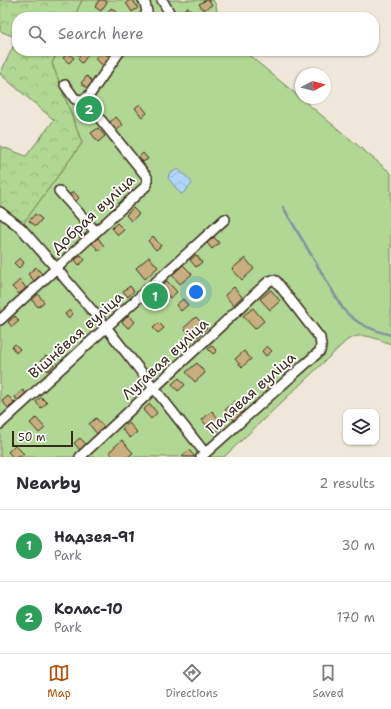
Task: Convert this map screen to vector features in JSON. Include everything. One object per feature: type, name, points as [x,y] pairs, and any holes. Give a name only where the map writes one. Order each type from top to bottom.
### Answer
[{"type":"street","points":[[143,0],[145,2],[147,12]]},
{"type":"street","points":[[162,0],[169,12]]},
{"type":"street","points":[[65,85],[75,99],[81,100],[88,97],[117,56]]},
{"type":"street","name":"Добрая вуліца","points":[[0,320],[147,185],[146,177],[101,120]]},
{"type":"street","points":[[59,191],[96,232]]},
{"type":"street","points":[[0,212],[20,228],[106,327],[154,388],[203,455]]},
{"type":"street","name":"Вішнёвая вуліца","points":[[0,424],[225,219]]},
{"type":"street","name":"Лугавая вуліца","points":[[80,457],[269,281],[276,281],[320,338],[320,351]]},
{"type":"street","name":"Палявая вуліца","points":[[203,455],[320,351]]},
{"type":"green space","points":[[0,0],[82,0],[76,12],[12,12],[12,36],[0,31]]},
{"type":"green space","points":[[82,0],[213,0],[217,12],[76,12]]},
{"type":"green space","points":[[12,49],[12,56],[56,56],[52,63],[82,143],[22,225],[0,206],[0,146],[26,156],[54,120],[0,74]]},
{"type":"green space","points":[[56,56],[250,56],[295,93],[295,104],[308,104],[391,173],[391,344],[368,336],[358,336],[346,341],[224,457],[0,457],[0,206],[22,225],[82,143],[52,63]]},
{"type":"water","points":[[178,169],[190,180],[192,184],[181,194],[168,178],[169,174]]},
{"type":"building","points":[[99,0],[104,0],[107,2],[101,11],[95,7]]},
{"type":"building","points":[[133,0],[138,8],[132,12],[126,3]]},
{"type":"building","points":[[209,0],[212,5],[203,10],[199,4]]},
{"type":"building","points":[[188,7],[191,12],[180,12]]},
{"type":"building","points":[[111,8],[116,11],[115,12],[108,12]]},
{"type":"building","points":[[65,56],[72,56],[74,58],[69,63],[63,58]]},
{"type":"building","points":[[80,56],[87,56],[82,63],[78,59]]},
{"type":"building","points":[[97,56],[108,56],[111,58],[104,66],[95,59]]},
{"type":"building","points":[[87,76],[94,83],[88,89],[81,83]]},
{"type":"building","points":[[140,104],[147,113],[142,117],[135,108]]},
{"type":"building","points":[[116,117],[123,125],[116,131],[109,123]]},
{"type":"building","points":[[98,128],[105,136],[98,142],[91,133]]},
{"type":"building","points":[[143,153],[148,159],[143,162],[139,157]]},
{"type":"building","points":[[73,191],[79,198],[74,203],[67,197]]},
{"type":"building","points":[[133,208],[139,214],[131,221],[126,215]]},
{"type":"building","points":[[35,214],[42,219],[36,226],[29,221]]},
{"type":"building","points":[[117,223],[124,230],[118,235],[112,228]]},
{"type":"building","points":[[79,229],[84,235],[80,238],[75,232]]},
{"type":"building","points":[[153,236],[161,246],[156,250],[148,241]]},
{"type":"building","points":[[214,237],[219,243],[212,249],[207,243]]},
{"type":"building","points":[[98,238],[104,246],[99,251],[92,243]]},
{"type":"building","points":[[81,255],[85,260],[79,265],[75,260]]},
{"type":"building","points":[[196,255],[202,262],[196,267],[190,260]]},
{"type":"building","points":[[149,257],[158,267],[145,279],[136,268]]},
{"type":"building","points":[[20,258],[24,263],[19,268],[14,263]]},
{"type":"building","points":[[245,258],[254,269],[242,280],[232,269]]},
{"type":"building","points":[[183,265],[192,274],[180,284],[172,275]]},
{"type":"building","points":[[36,267],[42,274],[34,281],[28,274]]},
{"type":"building","points":[[20,280],[26,288],[19,294],[12,287]]},
{"type":"building","points":[[167,281],[177,292],[170,298],[160,287]]},
{"type":"building","points":[[130,286],[134,291],[128,297],[123,291]]},
{"type":"building","points":[[234,287],[242,297],[233,305],[225,295]]},
{"type":"building","points":[[271,290],[280,301],[270,310],[260,299]]},
{"type":"building","points":[[38,294],[44,302],[38,307],[32,300]]},
{"type":"building","points":[[183,299],[188,305],[181,311],[176,305]]},
{"type":"building","points":[[253,308],[264,321],[255,329],[243,316]]},
{"type":"building","points":[[70,310],[73,314],[68,318],[65,314]]},
{"type":"building","points":[[129,315],[135,322],[128,328],[122,322]]},
{"type":"building","points":[[15,316],[19,321],[12,327],[8,322]]},
{"type":"building","points":[[196,317],[207,328],[195,340],[184,328]]},
{"type":"building","points":[[159,323],[164,328],[158,333],[153,328]]},
{"type":"building","points":[[15,344],[20,349],[16,353],[12,347]]},
{"type":"building","points":[[212,346],[217,351],[213,354],[208,349]]},
{"type":"building","points":[[267,346],[272,351],[266,356],[262,351]]},
{"type":"building","points":[[244,351],[251,359],[242,367],[235,359]]},
{"type":"building","points":[[46,356],[54,365],[48,371],[40,361]]},
{"type":"building","points":[[197,363],[205,373],[195,382],[186,372]]},
{"type":"building","points":[[179,378],[185,385],[178,391],[172,384]]},
{"type":"building","points":[[268,378],[272,383],[266,389],[262,384]]},
{"type":"building","points":[[23,390],[26,394],[18,401],[15,397]]},
{"type":"building","points":[[8,396],[15,403],[8,408],[2,401]]},
{"type":"building","points":[[41,397],[47,403],[41,408],[36,402]]},
{"type":"building","points":[[235,401],[245,411],[235,421],[225,410]]},
{"type":"building","points":[[150,404],[157,413],[151,419],[143,410]]},
{"type":"building","points":[[212,411],[224,425],[214,434],[202,420]]},
{"type":"building","points":[[36,418],[45,428],[39,433],[30,423]]},
{"type":"building","points":[[96,418],[105,428],[98,435],[89,424]]},
{"type":"building","points":[[129,423],[137,432],[130,438],[122,429]]},
{"type":"building","points":[[80,438],[86,444],[80,450],[74,443]]},
{"type":"building","points":[[122,440],[133,453],[128,457],[114,457],[109,452]]},
{"type":"building","points":[[15,445],[24,454],[20,457],[13,457],[8,452]]},
{"type":"building","points":[[189,450],[195,457],[182,456]]},
{"type":"waterway","points":[[283,207],[343,309],[353,319],[365,326],[391,335]]},
{"type":"place","name":"Колас-10","points":[[89,109]]},
{"type":"place","name":"Надзея-91","points":[[155,296]]}]
